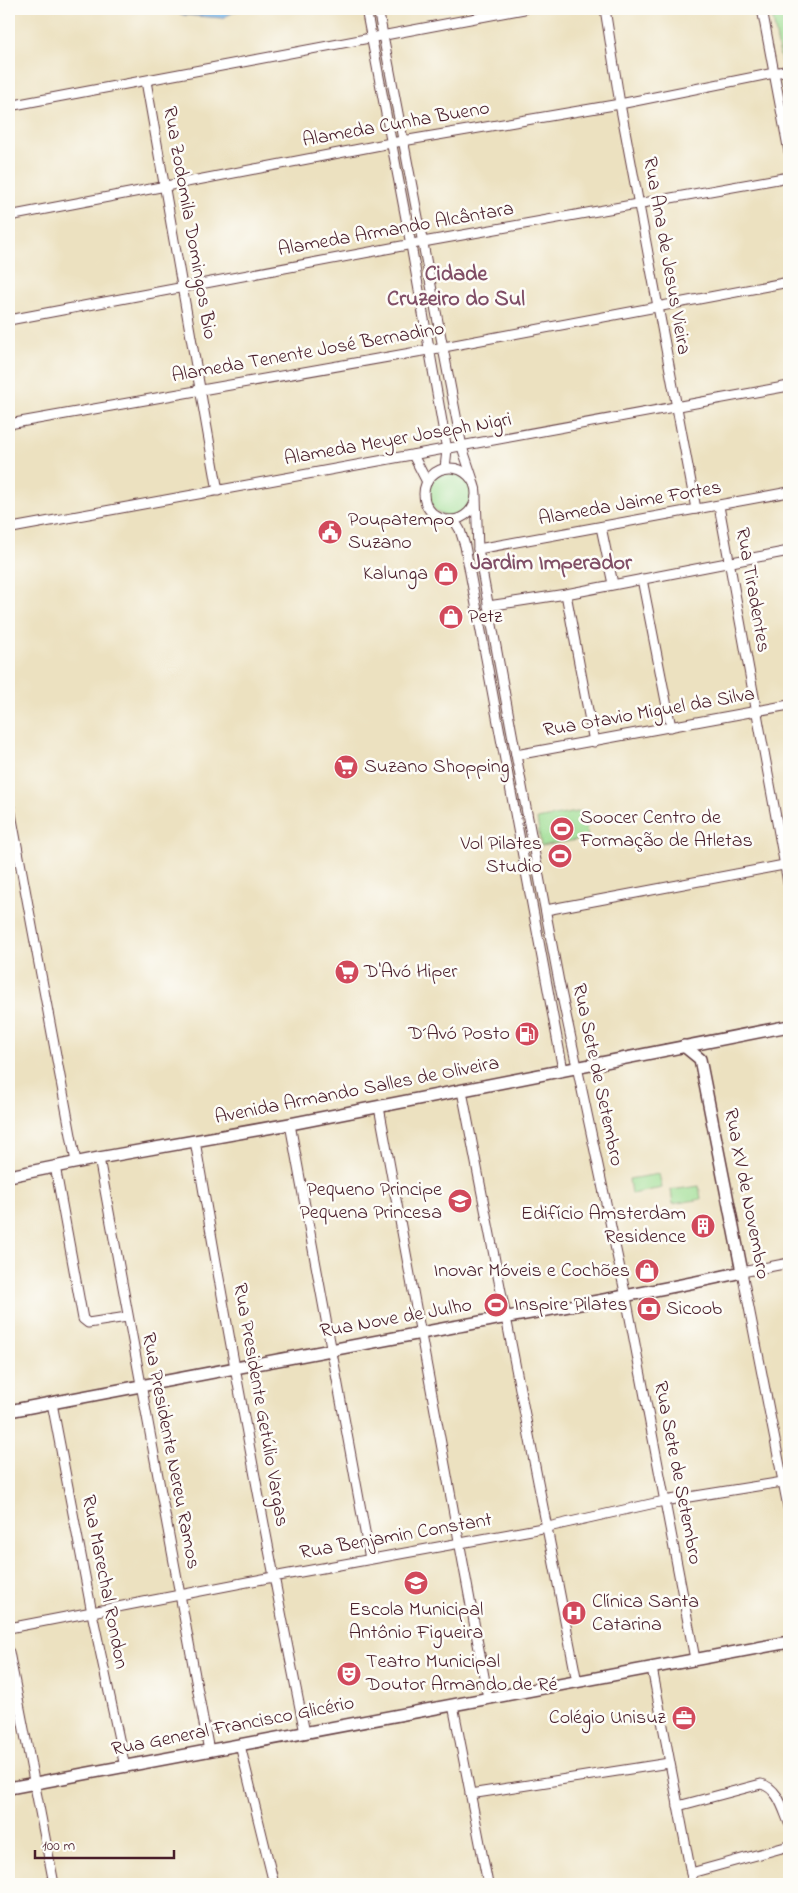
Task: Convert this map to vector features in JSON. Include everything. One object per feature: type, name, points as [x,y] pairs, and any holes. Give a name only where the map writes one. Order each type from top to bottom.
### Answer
[{"type":"main road","name":"Avenida Armando Salles de Oliveira","points":[[9,1176],[379,1107],[789,1026]]},
{"type":"main road","points":[[684,1046],[700,1059],[712,1041]]},
{"type":"main road","name":"Rua XV de Novembro","points":[[700,1059],[742,1272]]},
{"type":"main road","name":"Rua Nove de Julho","points":[[9,1411],[141,1387],[234,1367],[626,1297],[742,1272]]},
{"type":"main road","name":"Rua General Francisco Glicério","points":[[9,1788],[789,1642]]},
{"type":"street","points":[[366,9],[447,450],[444,468]]},
{"type":"street","points":[[378,9],[462,447],[476,488],[474,505],[462,517],[454,520],[445,520],[430,511],[424,495],[426,482],[437,470],[444,468],[460,469],[473,480]]},
{"type":"street","points":[[9,106],[524,9]]},
{"type":"street","name":"Rua Ana de Jesus Vieira","points":[[605,9],[620,104],[696,509]]},
{"type":"street","points":[[762,9],[789,152]]},
{"type":"street","name":"Alameda Cunha Bueno","points":[[9,216],[391,143],[620,104],[789,70]]},
{"type":"street","name":"Rua Zodomila Domingos Bio","points":[[146,81],[218,491]]},
{"type":"street","name":"Alameda Armando Alcântara","points":[[9,320],[423,242],[789,177]]},
{"type":"street","name":"Alameda Tenente José Bernadino","points":[[9,424],[428,350],[789,282]]},
{"type":"street","name":"Alameda Meyer Joseph Nigri","points":[[12,528],[789,386]]},
{"type":"street","points":[[413,455],[426,482]]},
{"type":"street","name":"Alameda Jaime Fortes","points":[[478,549],[789,492]]},
{"type":"street","name":"Rua Sete de Setembro","points":[[476,497],[478,549],[516,755],[626,1297],[695,1659]]},
{"type":"street","name":"Rua Tiradentes","points":[[719,506],[787,864],[789,888]]},
{"type":"street","name":"Rua Sete de Setembro","points":[[454,520],[460,530],[465,546],[563,1070]]},
{"type":"street","points":[[601,527],[613,584]]},
{"type":"street","points":[[488,606],[566,594],[789,551]]},
{"type":"street","points":[[642,579],[671,728]]},
{"type":"street","points":[[566,594],[594,742]]},
{"type":"street","name":"Rua Otavio Miguel da Silva","points":[[516,755],[789,705]]},
{"type":"street","points":[[9,803],[76,1162]]},
{"type":"street","points":[[546,910],[787,864]]},
{"type":"street","points":[[462,1091],[577,1682]]},
{"type":"street","points":[[379,1107],[488,1698]]},
{"type":"street","points":[[290,1124],[370,1559]]},
{"type":"street","name":"Rua Presidente Getúlio Vargas","points":[[195,1141],[273,1577],[305,1733]]},
{"type":"street","name":"Rua Presidente Nereu Ramos","points":[[98,1158],[209,1751]]},
{"type":"street","points":[[55,1166],[83,1319],[88,1323],[127,1318]]},
{"type":"street","name":"Rua Nove de Julho","points":[[742,1272],[789,1263]]},
{"type":"street","name":"Rua XV de Novembro","points":[[742,1272],[787,1482],[789,1512]]},
{"type":"street","name":"Rua Marechal Rondon","points":[[52,1403],[92,1613],[125,1767]]},
{"type":"street","name":"Rua Benjamin Constant","points":[[9,1628],[273,1577],[548,1527],[664,1501],[787,1482]]},
{"type":"street","points":[[9,1652],[54,1884]]},
{"type":"street","points":[[652,1668],[693,1884]]},
{"type":"street","points":[[454,1705],[488,1884]]},
{"type":"street","points":[[240,1745],[274,1884]]},
{"type":"street","points":[[470,1794],[669,1763]]},
{"type":"street","points":[[678,1806],[761,1784],[766,1785],[774,1792],[789,1823]]},
{"type":"street","points":[[691,1873],[789,1846]]},
{"type":"green space","points":[[771,9],[789,9],[789,60],[781,62]]},
{"type":"green space","points":[[789,74],[789,121],[780,76]]},
{"type":"green space","points":[[446,472],[454,472],[466,478],[472,494],[466,510],[454,516],[446,516],[434,510],[428,498],[428,490],[434,478]]},
{"type":"green space","name":"Soocer Centro de Formação de Atletas","points":[[583,811],[588,838],[541,846],[537,819]]},
{"type":"green space","points":[[659,1174],[662,1188],[631,1194],[629,1179]]},
{"type":"green space","points":[[699,1186],[701,1199],[673,1204],[671,1190]]},
{"type":"water","points":[[164,9],[240,9],[222,18],[184,15]]},
{"type":"place","name":"Poupatempo Suzano","points":[[330,532]]},
{"type":"place","name":"Kalunga","points":[[446,574]]},
{"type":"place","name":"Petz","points":[[451,617]]},
{"type":"place","name":"Suzano Shopping","points":[[346,767]]},
{"type":"place","name":"Soocer Centro de Formação de Atletas","points":[[562,829]]},
{"type":"place","name":"Vol Pilates Studio","points":[[560,856]]},
{"type":"place","name":"D'Avó Hiper","points":[[347,972]]},
{"type":"place","name":"D´Avó Posto","points":[[527,1034]]},
{"type":"place","name":"Pequeno Principe Pequena Princesa","points":[[460,1201]]},
{"type":"place","name":"Edifício Amsterdam Residence","points":[[703,1226]]},
{"type":"place","name":"Inovar Móveis e Cochões","points":[[647,1271]]},
{"type":"place","name":"Inspire Pilates","points":[[496,1305]]},
{"type":"place","name":"Sicoob","points":[[649,1309]]},
{"type":"place","name":"Escola Municipal Antônio Figueira","points":[[416,1583]]},
{"type":"place","name":"Clínica Santa Catarina","points":[[574,1613]]},
{"type":"place","name":"Teatro Municipal Doutor Armando de Ré","points":[[349,1674]]},
{"type":"place","name":"Colégio Unisuz","points":[[684,1718]]},
{"type":"district","name":"Cidade Cruzeiro do Sul","points":[[456,288]]},
{"type":"district","name":"Jardim Imperador","points":[[551,564]]}]
